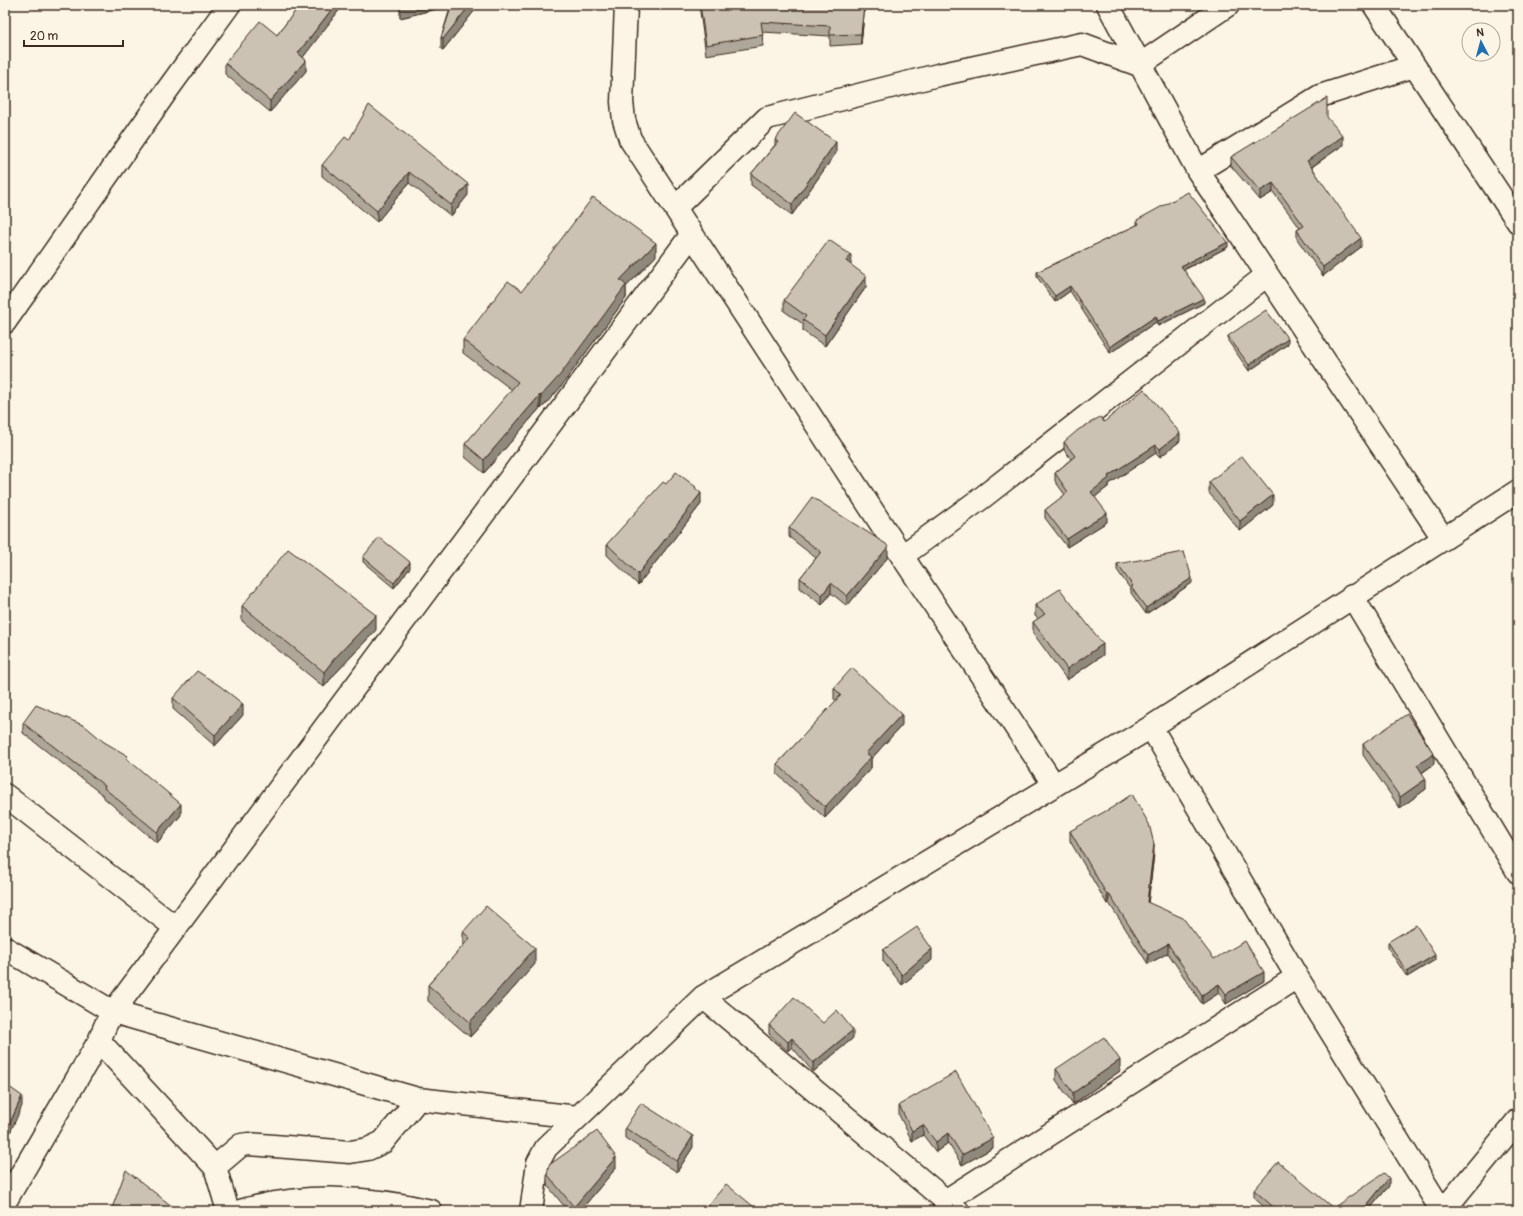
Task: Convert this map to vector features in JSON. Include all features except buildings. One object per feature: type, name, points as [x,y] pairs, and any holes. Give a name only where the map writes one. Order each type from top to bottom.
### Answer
[{"type":"street","points":[[5,322],[168,89],[229,5]]},
{"type":"street","points":[[626,5],[622,102],[624,120],[630,139],[902,556],[1054,785]]},
{"type":"street","points":[[1108,5],[1198,171],[1443,538]]},
{"type":"street","points":[[1140,65],[1228,5]]},
{"type":"street","points":[[1374,5],[1518,222]]},
{"type":"street","points":[[675,208],[767,118],[938,75],[1082,44],[1140,65]]},
{"type":"street","points":[[1198,171],[1320,96],[1414,66]]},
{"type":"street","points":[[5,1202],[99,1041],[113,1012],[692,234]]},
{"type":"street","points":[[902,556],[983,497],[1267,275]]},
{"type":"street","points":[[535,1209],[538,1163],[546,1148],[703,997],[1151,727],[1352,596],[1518,491]]},
{"type":"street","points":[[1352,596],[1518,872]]},
{"type":"street","points":[[1151,727],[1297,977],[1442,1211],[1518,1120]]},
{"type":"street","points":[[5,795],[176,928]]},
{"type":"street","points":[[5,948],[113,1012],[418,1100],[578,1117]]},
{"type":"street","points":[[703,997],[952,1206],[1297,977]]},
{"type":"street","points":[[99,1041],[215,1167],[228,1211]]},
{"type":"street","points":[[215,1167],[241,1145],[248,1144],[350,1152],[368,1149],[383,1142],[418,1100]]},
{"type":"street","points":[[240,1211],[264,1204],[309,1199],[359,1199],[430,1211]]}]
